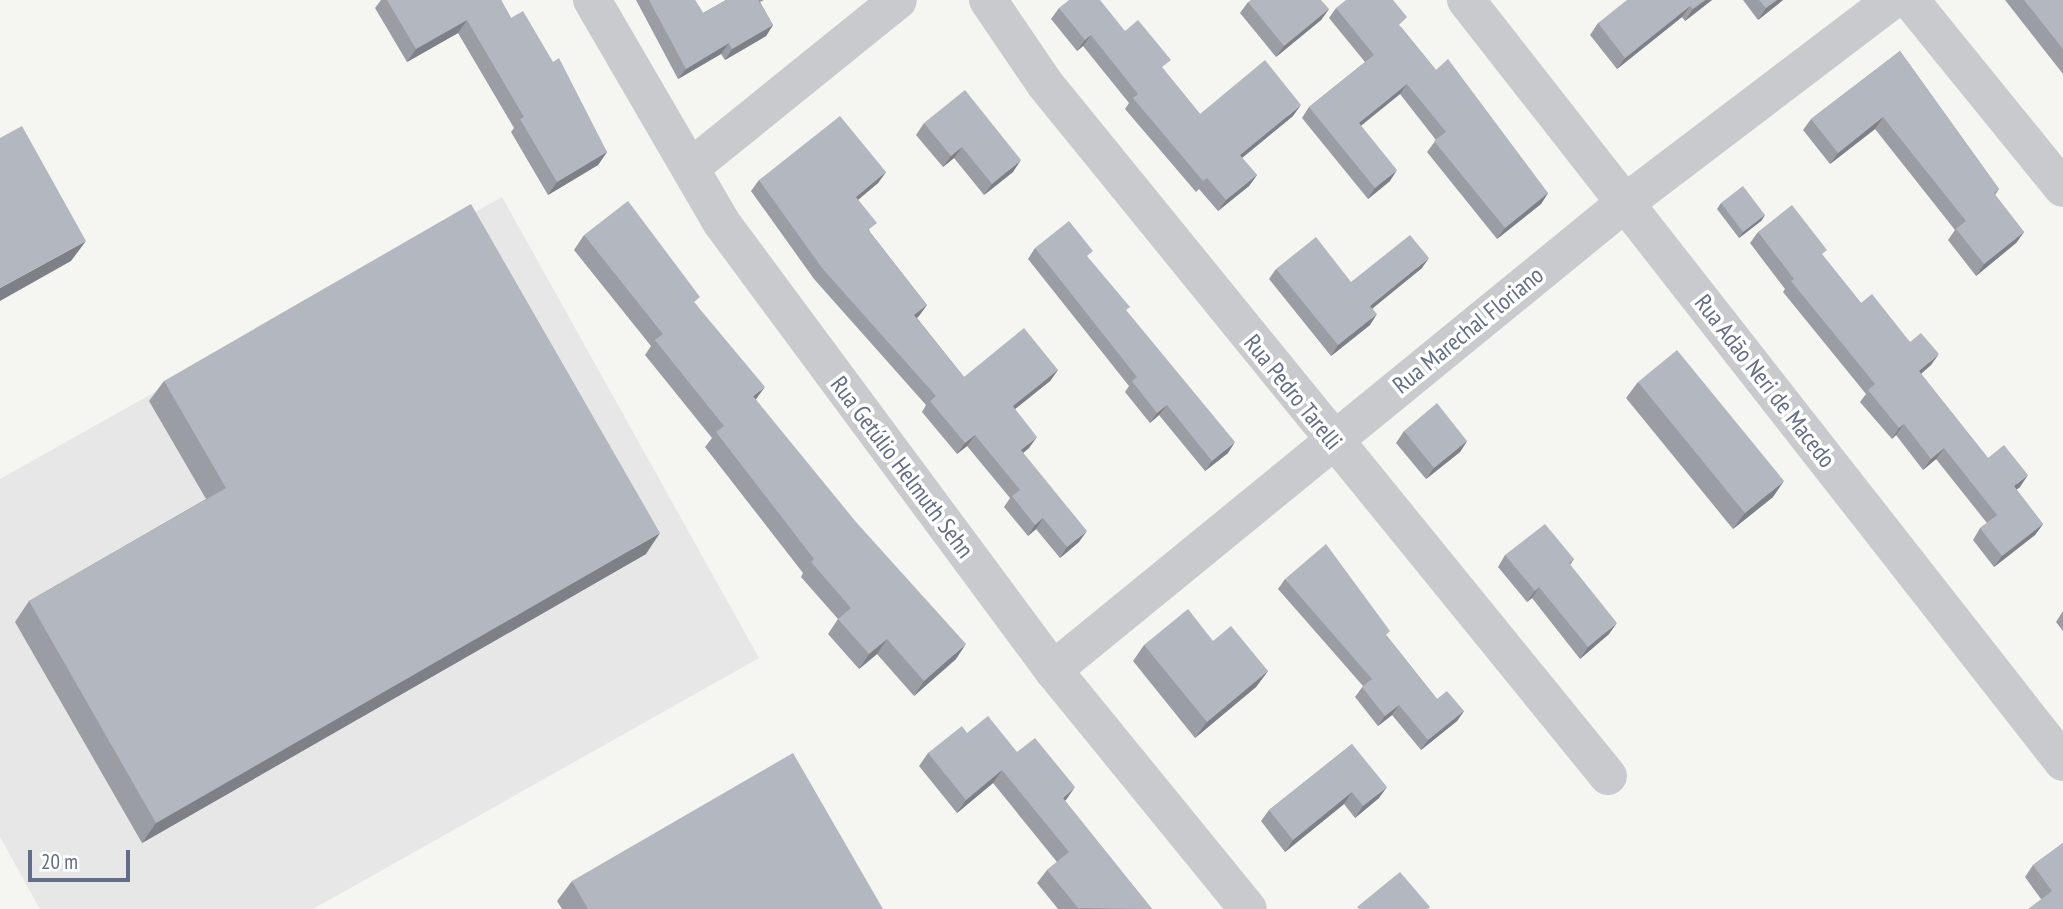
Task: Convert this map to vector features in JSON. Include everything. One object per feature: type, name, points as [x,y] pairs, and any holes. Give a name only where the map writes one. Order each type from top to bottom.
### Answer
[{"type":"street","name":"Rua Getúlio Helmuth Sehn","points":[[592,0],[721,222],[1053,670],[1248,909]]},
{"type":"street","points":[[690,168],[898,0]]},
{"type":"street","name":"Rua Pedro Tarelli","points":[[988,0],[1045,84],[1608,776]]},
{"type":"street","name":"Rua Adão Neri de Macedo","points":[[1466,0],[2063,762]]},
{"type":"street","name":"Rua Marechal Floriano","points":[[1053,670],[1625,202],[1892,0]]},
{"type":"street","points":[[1910,0],[2063,188]]},
{"type":"shaded area","points":[[502,197],[759,658],[313,909],[40,909],[0,837],[0,479]]},
{"type":"building","points":[[387,0],[501,0],[511,18],[523,11],[553,62],[559,58],[607,152],[557,182],[520,119],[524,117],[467,20],[416,49]]},
{"type":"building","points":[[649,0],[695,0],[703,13],[726,0],[758,0],[773,25],[732,49],[729,43],[686,69]]},
{"type":"building","points":[[1069,0],[1100,0],[1125,31],[1138,20],[1171,60],[1162,67],[1200,114],[1265,60],[1301,105],[1240,155],[1257,175],[1226,200],[1207,178],[1203,181],[1133,98],[1138,94],[1091,35],[1085,40],[1059,8]]},
{"type":"building","points":[[1321,0],[1329,9],[1284,46],[1248,2]]},
{"type":"building","points":[[1346,0],[1393,0],[1407,17],[1399,25],[1436,70],[1448,59],[1548,193],[1505,228],[1434,141],[1446,132],[1407,84],[1359,123],[1397,170],[1375,188],[1309,107],[1374,55],[1336,8]]},
{"type":"building","points":[[1627,0],[1705,0],[1693,9],[1690,6],[1625,58],[1598,23]]},
{"type":"building","points":[[1759,0],[1777,0],[1766,8]]},
{"type":"building","points":[[2024,0],[2063,0],[2063,49]]},
{"type":"building","points":[[1900,51],[1999,189],[1994,193],[2024,232],[1984,264],[1956,229],[1966,221],[1883,117],[1838,153],[1811,119]]},
{"type":"building","points":[[965,90],[1021,160],[992,184],[962,147],[951,156],[924,123]]},
{"type":"building","points":[[840,116],[886,172],[856,197],[877,223],[868,230],[927,305],[914,315],[964,377],[1024,328],[1058,370],[1013,406],[1037,437],[1021,450],[1087,531],[1067,547],[1043,518],[1035,525],[1012,496],[1020,490],[975,435],[965,443],[930,401],[936,396],[822,268],[759,180]]},
{"type":"building","points":[[22,126],[86,241],[0,288],[0,138]]},
{"type":"building","points":[[1743,186],[1765,215],[1743,232],[1721,203]]},
{"type":"building","points":[[628,201],[700,297],[694,302],[765,387],[753,396],[856,522],[966,644],[924,681],[887,639],[869,654],[838,619],[851,608],[811,562],[814,559],[716,432],[724,426],[655,340],[663,334],[584,235]]},
{"type":"building","points":[[471,204],[660,533],[156,823],[29,601],[226,488],[164,381]]},
{"type":"building","points":[[1792,205],[1827,250],[1822,254],[1861,303],[1872,294],[1910,342],[1921,333],[1939,354],[1919,371],[1988,458],[2004,445],[2028,475],[2014,486],[2043,524],[2002,556],[1980,528],[1997,515],[1944,448],[1931,459],[1904,424],[1899,428],[1868,390],[1875,384],[1791,281],[1794,279],[1758,232]]},
{"type":"building","points":[[1069,221],[1093,251],[1087,256],[1130,307],[1126,310],[1235,442],[1212,461],[1167,405],[1157,413],[1132,381],[1137,377],[1035,248]]},
{"type":"building","points":[[1410,235],[1429,258],[1370,306],[1377,314],[1338,345],[1276,269],[1316,237],[1351,282]]},
{"type":"building","points":[[1677,350],[1784,481],[1745,513],[1638,382]]},
{"type":"building","points":[[1437,403],[1467,441],[1434,468],[1404,431]]},
{"type":"building","points":[[1545,524],[1574,559],[1569,563],[1617,623],[1588,647],[1539,587],[1535,591],[1505,555]]},
{"type":"building","points":[[1326,544],[1390,631],[1386,635],[1437,699],[1447,691],[1464,711],[1428,740],[1399,705],[1385,716],[1362,687],[1372,679],[1285,579]]},
{"type":"building","points":[[1188,609],[1213,641],[1231,626],[1268,671],[1207,722],[1144,645]]},
{"type":"building","points":[[988,716],[1017,752],[1035,738],[1075,787],[1063,798],[1152,909],[1078,908],[1047,870],[1069,852],[1002,770],[966,800],[928,753],[962,726],[967,733]]},
{"type":"building","points":[[1352,744],[1387,787],[1363,806],[1352,792],[1293,840],[1269,810]]},
{"type":"building","points":[[793,753],[883,909],[588,909],[572,881]]},
{"type":"building","points":[[2063,843],[2063,909],[2028,909],[2052,891],[2033,865]]},
{"type":"building","points":[[1400,872],[1430,907],[1428,909],[1357,907]]}]
